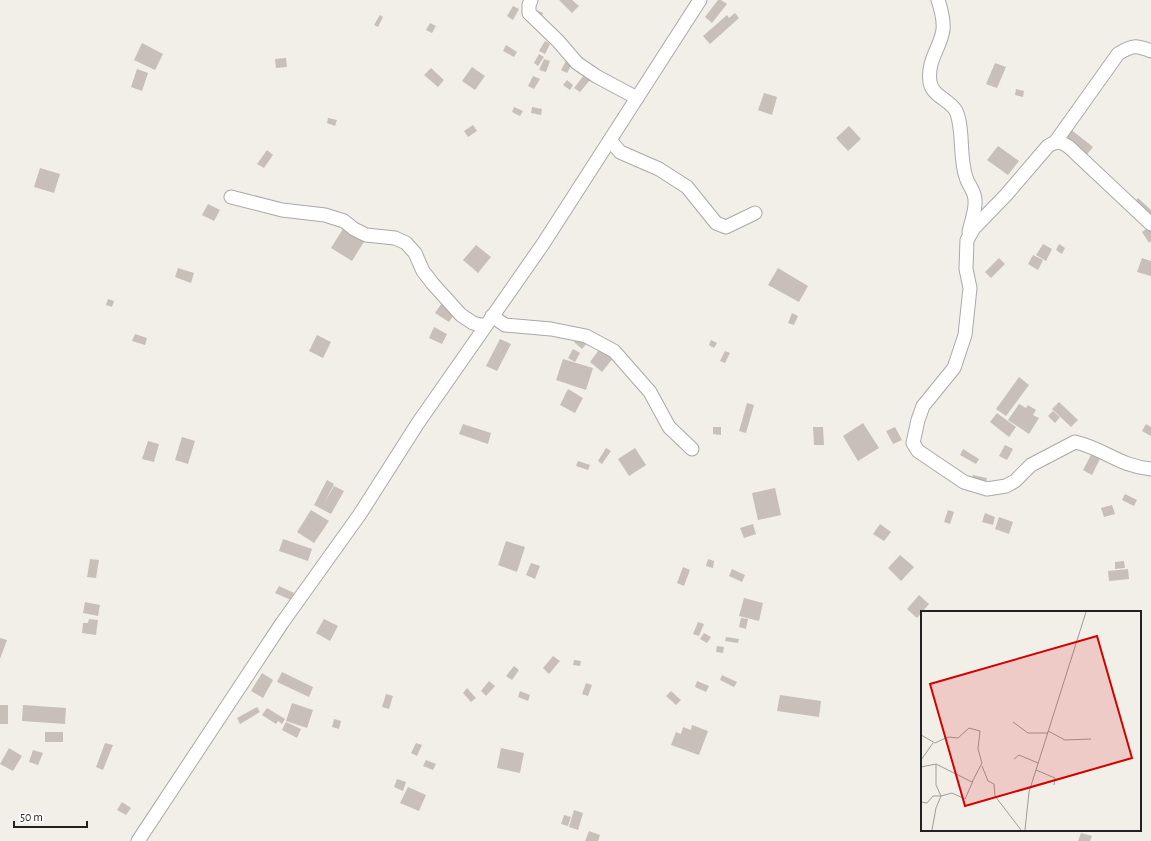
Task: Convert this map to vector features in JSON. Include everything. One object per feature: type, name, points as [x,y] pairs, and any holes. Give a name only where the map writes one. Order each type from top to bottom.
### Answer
[{"type":"street","points":[[531,0],[529,5],[529,13],[558,41],[577,63],[596,76],[637,98]]},
{"type":"street","points":[[138,841],[282,623],[360,514],[418,423],[543,244],[700,0]]},
{"type":"street","points":[[938,0],[941,11],[943,31],[931,60],[930,84],[933,90],[952,105],[957,116],[966,178],[976,201],[967,240],[966,270],[970,288],[965,335],[954,368],[923,406],[913,443],[918,451],[964,482],[987,489],[1006,486],[1015,481],[1032,465],[1075,442],[1089,446],[1135,468],[1151,469]]},
{"type":"street","points":[[967,240],[974,228],[1048,146],[1056,141],[1118,54],[1127,48],[1138,46],[1151,51]]},
{"type":"street","points":[[610,140],[620,152],[659,169],[687,187],[716,223],[726,227],[756,213]]},
{"type":"street","points":[[1056,141],[1062,142],[1069,147],[1151,224]]},
{"type":"street","points":[[231,197],[282,210],[325,215],[344,221],[354,229],[366,235],[395,238],[406,243],[415,253],[423,270],[433,284],[461,315],[473,323],[489,321],[505,325],[551,329],[586,336],[614,351],[650,392],[669,427],[692,449]]},
{"type":"building","points":[[559,0],[572,0],[579,6],[572,13]]},
{"type":"building","points":[[718,0],[721,0],[727,4],[712,23],[705,17]]},
{"type":"building","points":[[513,6],[519,9],[513,20],[507,16]]},
{"type":"building","points":[[534,9],[543,13],[541,19]]},
{"type":"building","points":[[735,13],[739,18],[710,44],[703,36],[727,15],[729,18]]},
{"type":"building","points":[[380,15],[383,17],[378,27],[374,25]]},
{"type":"building","points":[[430,23],[436,26],[432,33],[426,30]]},
{"type":"building","points":[[545,41],[550,44],[545,54],[539,51]]},
{"type":"building","points":[[142,43],[163,54],[155,70],[134,60]]},
{"type":"building","points":[[506,45],[517,52],[514,57],[503,51]]},
{"type":"building","points":[[539,54],[544,57],[538,66],[534,63]]},
{"type":"building","points":[[286,58],[287,67],[276,68],[275,59]]},
{"type":"building","points":[[544,59],[550,61],[546,72],[539,70]]},
{"type":"building","points":[[566,61],[572,64],[567,73],[561,70]]},
{"type":"building","points":[[995,63],[1006,67],[997,88],[986,84]]},
{"type":"building","points":[[472,67],[485,76],[475,90],[462,81]]},
{"type":"building","points":[[431,68],[444,80],[438,87],[424,75]]},
{"type":"building","points":[[137,69],[148,73],[142,91],[131,87]]},
{"type":"building","points":[[584,75],[590,80],[580,92],[574,88]]},
{"type":"building","points":[[533,76],[540,79],[534,89],[528,86]]},
{"type":"building","points":[[567,80],[573,85],[570,90],[563,85]]},
{"type":"building","points":[[1016,89],[1024,91],[1023,97],[1015,95]]},
{"type":"building","points":[[764,93],[777,97],[772,115],[758,110]]},
{"type":"building","points":[[514,107],[523,111],[520,116],[512,112]]},
{"type":"building","points":[[532,107],[542,109],[541,115],[531,113]]},
{"type":"building","points":[[328,118],[337,120],[335,126],[327,123]]},
{"type":"building","points":[[473,125],[477,131],[468,137],[464,131]]},
{"type":"building","points":[[849,126],[861,139],[848,151],[836,138]]},
{"type":"building","points":[[1069,128],[1093,147],[1085,157],[1057,143]]},
{"type":"building","points":[[998,146],[1019,161],[1008,175],[987,160]]},
{"type":"building","points":[[267,150],[273,155],[264,168],[257,164]]},
{"type":"building","points":[[40,168],[60,174],[54,193],[34,187]]},
{"type":"building","points":[[1138,198],[1151,210],[1151,220],[1129,208]]},
{"type":"building","points":[[208,204],[220,210],[214,221],[202,215]]},
{"type":"building","points":[[346,224],[367,237],[352,261],[331,248]]},
{"type":"building","points":[[1151,226],[1151,241],[1149,243],[1142,232]]},
{"type":"building","points":[[1043,244],[1052,249],[1046,261],[1036,255]]},
{"type":"building","points":[[1059,244],[1065,248],[1062,254],[1056,250]]},
{"type":"building","points":[[476,245],[491,257],[478,273],[463,260]]},
{"type":"building","points":[[1033,255],[1043,260],[1038,270],[1028,264]]},
{"type":"building","points":[[999,258],[1005,264],[991,278],[985,272]]},
{"type":"building","points":[[1142,258],[1151,261],[1151,276],[1137,272]]},
{"type":"building","points":[[178,268],[194,273],[191,283],[175,277]]},
{"type":"building","points":[[778,268],[808,286],[799,302],[768,285]]},
{"type":"building","points":[[108,299],[114,301],[112,307],[106,305]]},
{"type":"building","points":[[442,303],[456,312],[449,322],[435,313]]},
{"type":"building","points":[[792,313],[798,316],[794,325],[788,323]]},
{"type":"building","points":[[434,327],[447,334],[442,344],[429,338]]},
{"type":"building","points":[[581,333],[590,340],[582,349],[574,342]]},
{"type":"building","points":[[135,334],[147,338],[145,345],[132,341]]},
{"type":"building","points":[[317,335],[331,342],[323,358],[309,351]]},
{"type":"building","points":[[500,339],[511,344],[497,371],[486,366]]},
{"type":"building","points":[[711,340],[717,343],[714,348],[709,345]]},
{"type":"building","points":[[601,347],[614,357],[602,372],[590,362]]},
{"type":"building","points":[[573,349],[580,353],[575,362],[568,358]]},
{"type":"building","points":[[725,351],[730,353],[725,363],[720,361]]},
{"type":"building","points":[[563,359],[593,368],[586,390],[556,380]]},
{"type":"building","points":[[1019,377],[1029,385],[1006,416],[996,409]]},
{"type":"building","points":[[568,389],[583,398],[575,413],[560,405]]},
{"type":"building","points":[[1059,402],[1078,420],[1071,427],[1052,409]]},
{"type":"building","points":[[747,403],[754,405],[746,433],[739,431]]},
{"type":"building","points":[[1019,404],[1026,408],[1028,405],[1036,410],[1033,415],[1039,418],[1029,434],[1008,420]]},
{"type":"building","points":[[1053,411],[1060,417],[1055,423],[1048,416]]},
{"type":"building","points":[[997,413],[1016,427],[1009,437],[990,422]]},
{"type":"building","points":[[863,423],[879,448],[858,461],[843,436]]},
{"type":"building","points":[[463,424],[491,433],[488,444],[459,434]]},
{"type":"building","points":[[1146,424],[1151,427],[1151,436],[1142,431]]},
{"type":"building","points":[[713,427],[721,427],[721,435],[713,434]]},
{"type":"building","points":[[813,427],[823,427],[824,445],[814,445]]},
{"type":"building","points":[[895,427],[902,440],[893,444],[886,431]]},
{"type":"building","points":[[182,437],[195,441],[188,464],[175,460]]},
{"type":"building","points":[[148,441],[159,444],[154,462],[142,459]]},
{"type":"building","points":[[1005,445],[1013,449],[1007,460],[999,456]]},
{"type":"building","points":[[606,448],[611,451],[602,464],[598,461]]},
{"type":"building","points":[[635,448],[646,465],[629,476],[618,459]]},
{"type":"building","points":[[963,449],[979,459],[976,464],[960,455]]},
{"type":"building","points":[[1091,455],[1100,459],[1092,475],[1083,470]]},
{"type":"building","points":[[578,461],[590,465],[588,470],[576,466]]},
{"type":"building","points":[[973,475],[987,478],[985,486],[971,482]]},
{"type":"building","points":[[327,480],[334,484],[324,504],[334,486],[344,491],[331,514],[314,505]]},
{"type":"building","points":[[775,488],[781,515],[758,520],[752,493]]},
{"type":"building","points":[[1125,494],[1137,500],[1134,506],[1122,500]]},
{"type":"building","points":[[1112,505],[1115,514],[1104,517],[1101,508]]},
{"type":"building","points":[[311,510],[329,521],[314,543],[297,532]]},
{"type":"building","points":[[948,510],[954,512],[950,524],[944,522]]},
{"type":"building","points":[[985,513],[995,517],[993,525],[982,522]]},
{"type":"building","points":[[999,517],[1013,522],[1009,534],[995,529]]},
{"type":"building","points":[[753,524],[756,534],[744,538],[740,528]]},
{"type":"building","points":[[880,524],[891,532],[884,541],[873,534]]},
{"type":"building","points":[[283,539],[312,549],[308,561],[279,551]]},
{"type":"building","points":[[506,541],[525,547],[517,572],[498,565]]},
{"type":"building","points":[[900,555],[914,567],[901,581],[888,568]]},
{"type":"building","points":[[90,559],[99,560],[96,578],[87,577]]},
{"type":"building","points":[[708,559],[714,561],[713,568],[706,566]]},
{"type":"building","points":[[1124,561],[1125,568],[1115,569],[1115,562]]},
{"type":"building","points":[[531,563],[540,566],[535,579],[526,575]]},
{"type":"building","points":[[683,567],[690,570],[684,586],[677,583]]},
{"type":"building","points":[[732,569],[745,575],[742,582],[729,576]]},
{"type":"building","points":[[1128,569],[1129,579],[1109,581],[1108,571]]},
{"type":"building","points":[[279,586],[294,593],[291,600],[275,593]]},
{"type":"building","points":[[919,595],[929,604],[923,611],[921,611],[917,618],[907,609]]},
{"type":"building","points":[[744,598],[763,603],[759,621],[739,616]]},
{"type":"building","points":[[85,602],[100,605],[98,616],[83,613]]},
{"type":"building","points":[[741,618],[748,619],[746,629],[739,627]]},
{"type":"building","points":[[89,619],[98,620],[96,635],[82,633],[83,623],[88,623]]},
{"type":"building","points":[[324,619],[338,626],[330,641],[316,633]]},
{"type":"building","points":[[698,622],[704,624],[699,636],[693,634]]},
{"type":"building","points":[[704,633],[711,637],[707,643],[700,639]]},
{"type":"building","points":[[726,637],[739,639],[738,643],[725,641]]},
{"type":"building","points":[[0,638],[7,640],[0,659]]},
{"type":"building","points":[[717,646],[724,647],[723,653],[716,652]]},
{"type":"building","points":[[553,656],[560,661],[549,674],[543,668]]},
{"type":"building","points":[[574,660],[581,661],[580,666],[573,665]]},
{"type":"building","points":[[514,666],[519,670],[512,680],[506,676]]},
{"type":"building","points":[[282,672],[313,687],[309,697],[277,682]]},
{"type":"building","points":[[262,673],[273,680],[263,698],[251,691]]},
{"type":"building","points":[[722,675],[737,682],[734,687],[720,680]]},
{"type":"building","points":[[489,681],[495,686],[486,696],[481,691]]},
{"type":"building","points":[[697,681],[709,686],[706,692],[695,687]]},
{"type":"building","points":[[586,683],[592,685],[588,696],[582,694]]},
{"type":"building","points":[[467,688],[476,698],[471,702],[463,693]]},
{"type":"building","points":[[520,691],[530,695],[528,701],[518,697]]},
{"type":"building","points":[[671,691],[681,700],[676,705],[666,696]]},
{"type":"building","points":[[386,694],[393,696],[389,709],[382,707]]},
{"type":"building","points":[[780,695],[821,701],[819,717],[777,711]]},
{"type":"building","points":[[292,703],[313,710],[307,728],[286,721]]},
{"type":"building","points":[[0,705],[8,705],[8,724],[0,724]]},
{"type":"building","points":[[23,705],[66,708],[65,724],[22,721]]},
{"type":"building","points":[[257,707],[260,712],[240,724],[237,718]]},
{"type":"building","points":[[267,708],[285,719],[282,724],[278,721],[276,724],[262,715]]},
{"type":"building","points":[[334,719],[341,721],[339,729],[332,727]]},
{"type":"building","points":[[286,722],[301,729],[297,738],[282,730]]},
{"type":"building","points":[[692,725],[708,731],[699,755],[671,745],[676,732],[681,734],[683,727],[691,730]]},
{"type":"building","points":[[45,732],[63,732],[63,742],[45,742]]},
{"type":"building","points":[[105,743],[113,745],[103,770],[96,767]]},
{"type":"building","points":[[416,743],[422,745],[417,756],[411,753]]},
{"type":"building","points":[[9,748],[22,756],[13,771],[0,764]]},
{"type":"building","points":[[501,748],[524,753],[520,773],[497,768]]},
{"type":"building","points":[[33,750],[43,753],[38,765],[29,762]]},
{"type":"building","points":[[426,760],[436,764],[433,770],[423,766]]},
{"type":"building","points":[[397,779],[406,782],[403,791],[394,787]]},
{"type":"building","points":[[408,787],[426,795],[419,811],[400,803]]},
{"type":"building","points":[[122,802],[131,808],[126,815],[117,810]]},
{"type":"building","points":[[574,810],[583,813],[578,830],[569,827]]},
{"type":"building","points":[[564,815],[571,817],[568,826],[561,824]]},
{"type":"building","points":[[589,831],[600,835],[598,841],[585,841]]},
{"type":"building","points":[[1081,833],[1092,836],[1090,841],[1078,841]]}]
